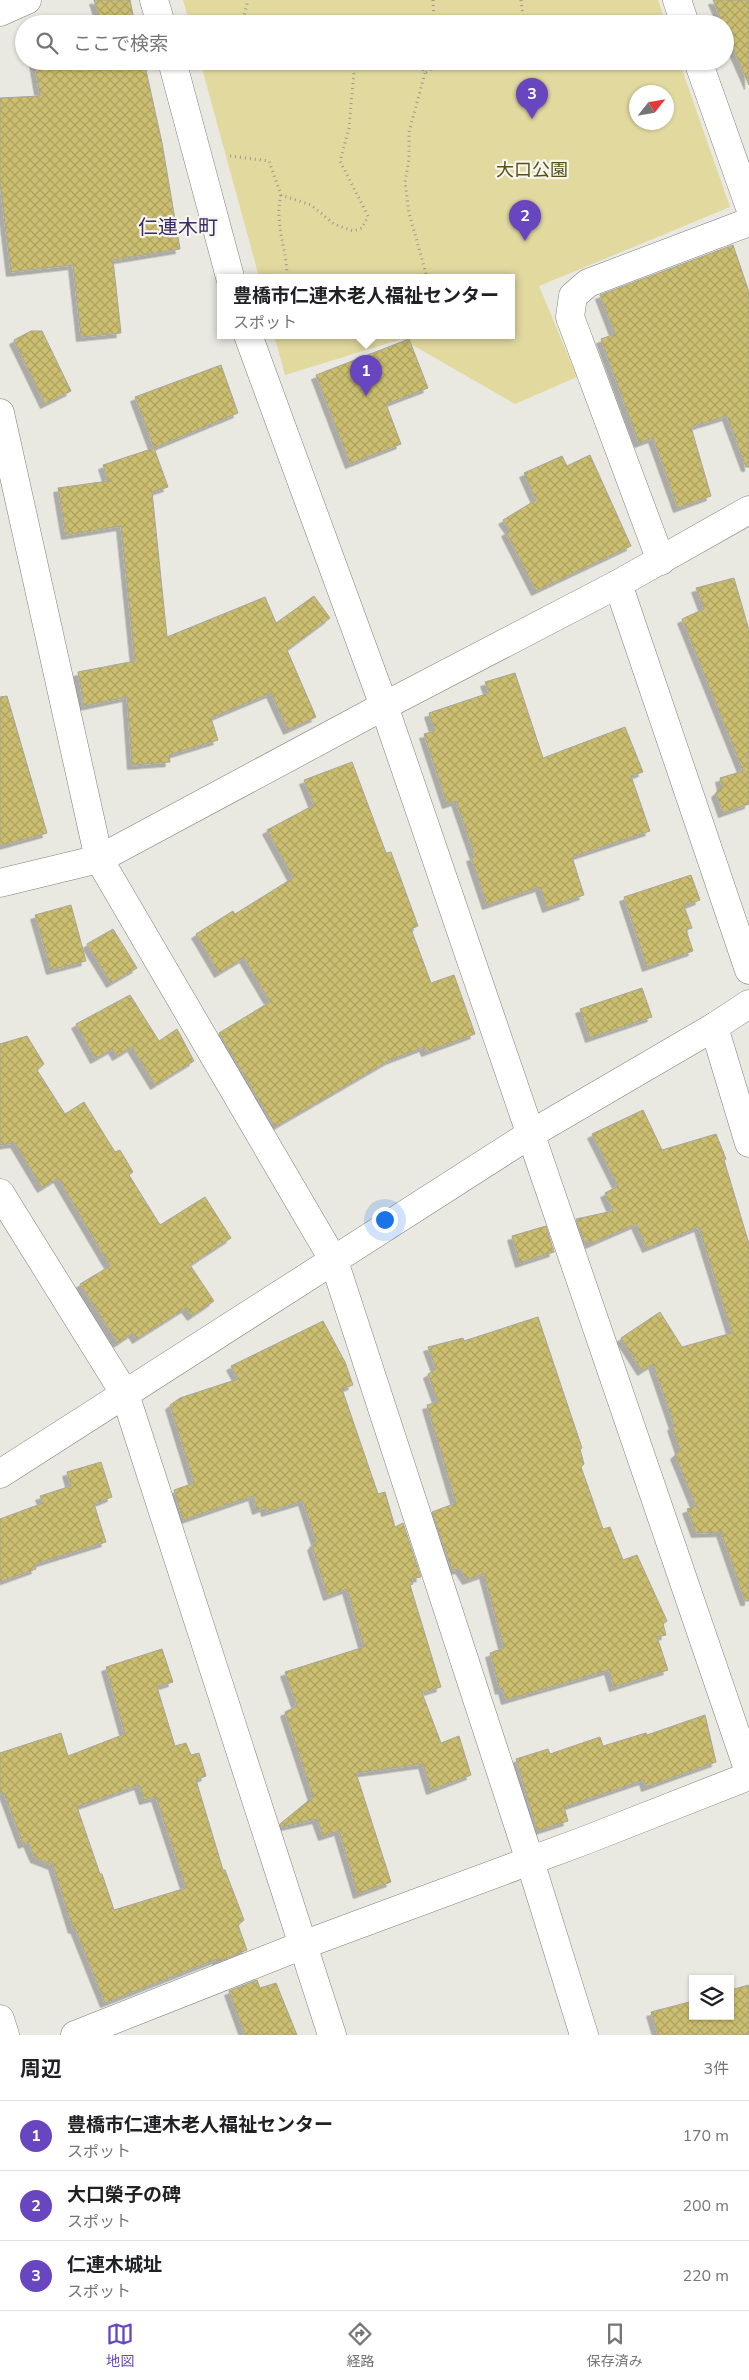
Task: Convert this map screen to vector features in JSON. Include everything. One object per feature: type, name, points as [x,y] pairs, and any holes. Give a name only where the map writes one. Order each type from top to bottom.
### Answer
[{"type":"street","points":[[0,12],[27,0]]},
{"type":"street","points":[[154,0],[158,15]]},
{"type":"street","points":[[676,0],[682,15]]},
{"type":"street","points":[[174,70],[229,274]]},
{"type":"street","points":[[701,70],[749,205]]},
{"type":"street","points":[[661,561],[570,317],[573,296],[588,283],[749,222]]},
{"type":"street","points":[[75,2035],[303,1945],[530,1860],[749,1774],[529,1135],[384,706],[249,339]]},
{"type":"street","points":[[0,413],[99,859],[334,1261],[530,1860],[584,2035]]},
{"type":"street","points":[[0,883],[99,859],[384,706],[661,561],[749,510]]},
{"type":"street","points":[[618,584],[749,970]]},
{"type":"street","points":[[0,1474],[529,1135],[714,1027],[749,1004]]},
{"type":"street","points":[[714,1027],[749,1143]]},
{"type":"street","points":[[0,1193],[125,1394],[332,2035]]},
{"type":"street","points":[[0,2018],[5,2035]]},
{"type":"path","points":[[244,15],[248,0]]},
{"type":"path","points":[[433,0],[434,15]]},
{"type":"path","points":[[521,0],[523,15]]},
{"type":"path","points":[[281,195],[311,205],[334,224],[353,232],[362,228],[367,222],[368,216],[340,161],[349,128],[354,70]]},
{"type":"path","points":[[426,274],[409,213],[405,182],[409,159],[409,132],[425,73],[430,70]]},
{"type":"path","points":[[233,156],[269,161],[281,195],[278,208],[279,226],[287,260],[287,274]]},
{"type":"green space","points":[[183,0],[658,0],[663,15],[187,15]]},
{"type":"green space","name":"大口公園","points":[[202,70],[682,70],[730,207],[539,286],[577,377],[515,404],[402,339],[515,339],[515,274],[258,274]]},
{"type":"green space","name":"大口公園","points":[[275,339],[402,339],[285,375]]},
{"type":"building","points":[[94,0],[130,0],[133,15],[99,15]]},
{"type":"building","points":[[713,0],[749,0],[749,85],[734,51],[734,15],[719,15]]},
{"type":"building","points":[[36,70],[146,70],[162,143],[180,249],[113,260],[121,333],[81,337],[73,265],[11,272],[0,183],[0,98],[40,96]]},
{"type":"building","points":[[733,245],[749,292],[749,467],[746,467],[727,416],[691,427],[711,496],[678,508],[653,438],[639,443],[630,419],[601,339],[615,334],[600,295]]},
{"type":"building","points":[[31,331],[42,331],[71,391],[45,404],[14,340]]},
{"type":"building","points":[[409,339],[428,388],[386,404],[401,444],[350,464],[316,375]]},
{"type":"building","points":[[221,365],[238,413],[154,448],[135,397]]},
{"type":"building","points":[[154,448],[168,487],[152,492],[167,637],[265,597],[276,623],[314,596],[330,618],[287,650],[316,717],[288,730],[271,693],[211,718],[218,740],[169,755],[170,762],[132,765],[127,697],[84,706],[78,672],[135,661],[121,526],[66,535],[58,488],[108,481],[103,465]]},
{"type":"building","points":[[590,455],[631,546],[536,591],[506,532],[510,530],[503,520],[536,500],[524,473],[562,456],[567,466]]},
{"type":"building","points":[[734,578],[749,630],[749,804],[723,813],[716,793],[722,787],[720,778],[743,771],[682,619],[704,609],[696,588]]},
{"type":"building","points":[[515,673],[543,758],[625,727],[643,772],[631,776],[650,831],[572,857],[584,895],[547,908],[540,887],[487,905],[471,857],[475,856],[456,801],[447,804],[424,734],[435,731],[429,713],[489,693],[485,682]]},
{"type":"building","points":[[7,696],[47,833],[0,846],[0,697]]},
{"type":"building","points":[[352,762],[386,853],[391,852],[418,926],[411,929],[431,983],[454,975],[475,1034],[426,1052],[424,1047],[390,1060],[275,1127],[219,1033],[270,1002],[244,958],[219,973],[196,934],[233,911],[235,914],[293,878],[267,830],[314,805],[304,780]]},
{"type":"building","points":[[691,875],[700,900],[684,906],[692,928],[686,930],[693,951],[647,967],[624,897]]},
{"type":"building","points":[[71,905],[86,961],[51,970],[35,915]]},
{"type":"building","points":[[113,929],[137,968],[111,983],[87,944]]},
{"type":"building","points":[[642,988],[652,1017],[590,1038],[580,1009]]},
{"type":"building","points":[[130,995],[159,1041],[177,1029],[194,1061],[155,1085],[132,1047],[117,1056],[113,1049],[95,1059],[76,1024]]},
{"type":"building","points":[[27,1036],[44,1064],[37,1070],[65,1114],[84,1102],[115,1152],[120,1150],[133,1172],[129,1175],[160,1225],[205,1197],[231,1238],[190,1265],[214,1301],[192,1316],[186,1308],[137,1339],[133,1333],[118,1343],[80,1284],[110,1266],[58,1178],[42,1188],[15,1143],[0,1145],[0,1044]]},
{"type":"building","points":[[643,1110],[662,1150],[716,1134],[726,1159],[724,1160],[749,1244],[749,1601],[745,1601],[721,1532],[696,1533],[687,1509],[696,1506],[675,1455],[680,1450],[672,1426],[674,1425],[653,1364],[642,1371],[621,1338],[660,1312],[682,1347],[732,1333],[699,1227],[647,1248],[636,1224],[590,1244],[589,1240],[584,1242],[576,1219],[613,1211],[605,1193],[618,1186],[592,1134]]},
{"type":"building","points":[[546,1226],[554,1252],[520,1263],[512,1236]]},
{"type":"building","points":[[538,1317],[582,1448],[580,1449],[584,1464],[581,1467],[603,1529],[610,1527],[623,1560],[637,1555],[667,1621],[663,1624],[666,1635],[657,1637],[668,1670],[614,1687],[609,1670],[506,1700],[503,1689],[500,1690],[490,1653],[504,1648],[484,1574],[467,1580],[460,1569],[452,1570],[432,1512],[456,1503],[427,1405],[438,1402],[428,1374],[436,1369],[428,1347],[463,1338],[464,1341]]},
{"type":"building","points":[[323,1321],[345,1362],[353,1385],[342,1389],[378,1494],[385,1492],[395,1527],[403,1523],[421,1577],[411,1579],[413,1584],[410,1585],[441,1687],[422,1693],[441,1743],[459,1736],[471,1775],[431,1790],[423,1764],[356,1773],[391,1882],[358,1894],[339,1831],[323,1836],[317,1819],[281,1827],[280,1824],[313,1797],[285,1712],[297,1706],[285,1672],[364,1647],[347,1589],[328,1596],[312,1546],[316,1541],[303,1501],[266,1512],[265,1507],[257,1510],[253,1496],[183,1520],[174,1490],[194,1483],[170,1405],[180,1398],[238,1379],[231,1366]]},
{"type":"building","points":[[101,1462],[112,1497],[94,1504],[106,1542],[35,1564],[36,1569],[0,1582],[0,1519],[43,1503],[40,1496],[71,1486],[67,1472]]},
{"type":"building","points":[[162,1649],[173,1682],[157,1687],[175,1746],[186,1743],[191,1755],[199,1753],[206,1776],[196,1780],[223,1870],[225,1870],[244,1920],[238,1925],[247,1950],[218,1962],[217,1959],[105,2003],[75,1928],[73,1929],[53,1865],[35,1858],[28,1842],[23,1844],[4,1793],[0,1794],[0,1753],[61,1733],[68,1756],[125,1734],[106,1667]],"holes":[[[139,1785],[144,1800],[156,1797],[186,1888],[114,1910],[77,1807]]]},
{"type":"building","points":[[705,1715],[716,1762],[646,1787],[644,1780],[564,1807],[568,1821],[537,1831],[516,1759],[548,1749],[550,1754],[600,1737],[603,1746],[646,1733],[647,1735]]},
{"type":"building","points":[[257,1980],[260,1988],[276,1983],[297,2035],[245,2035],[229,1991]]},
{"type":"building","points":[[749,1985],[749,2035],[658,2035],[651,2012],[689,2002],[689,2020],[734,2020],[734,1989]]},
{"type":"place","name":"仁連木城址","points":[[532,119]]},
{"type":"place","name":"大口榮子の碑","points":[[525,241]]},
{"type":"place","name":"豊橋市仁連木老人福祉センター","points":[[366,396]]},
{"type":"district","name":"仁連木町","points":[[178,227]]}]
